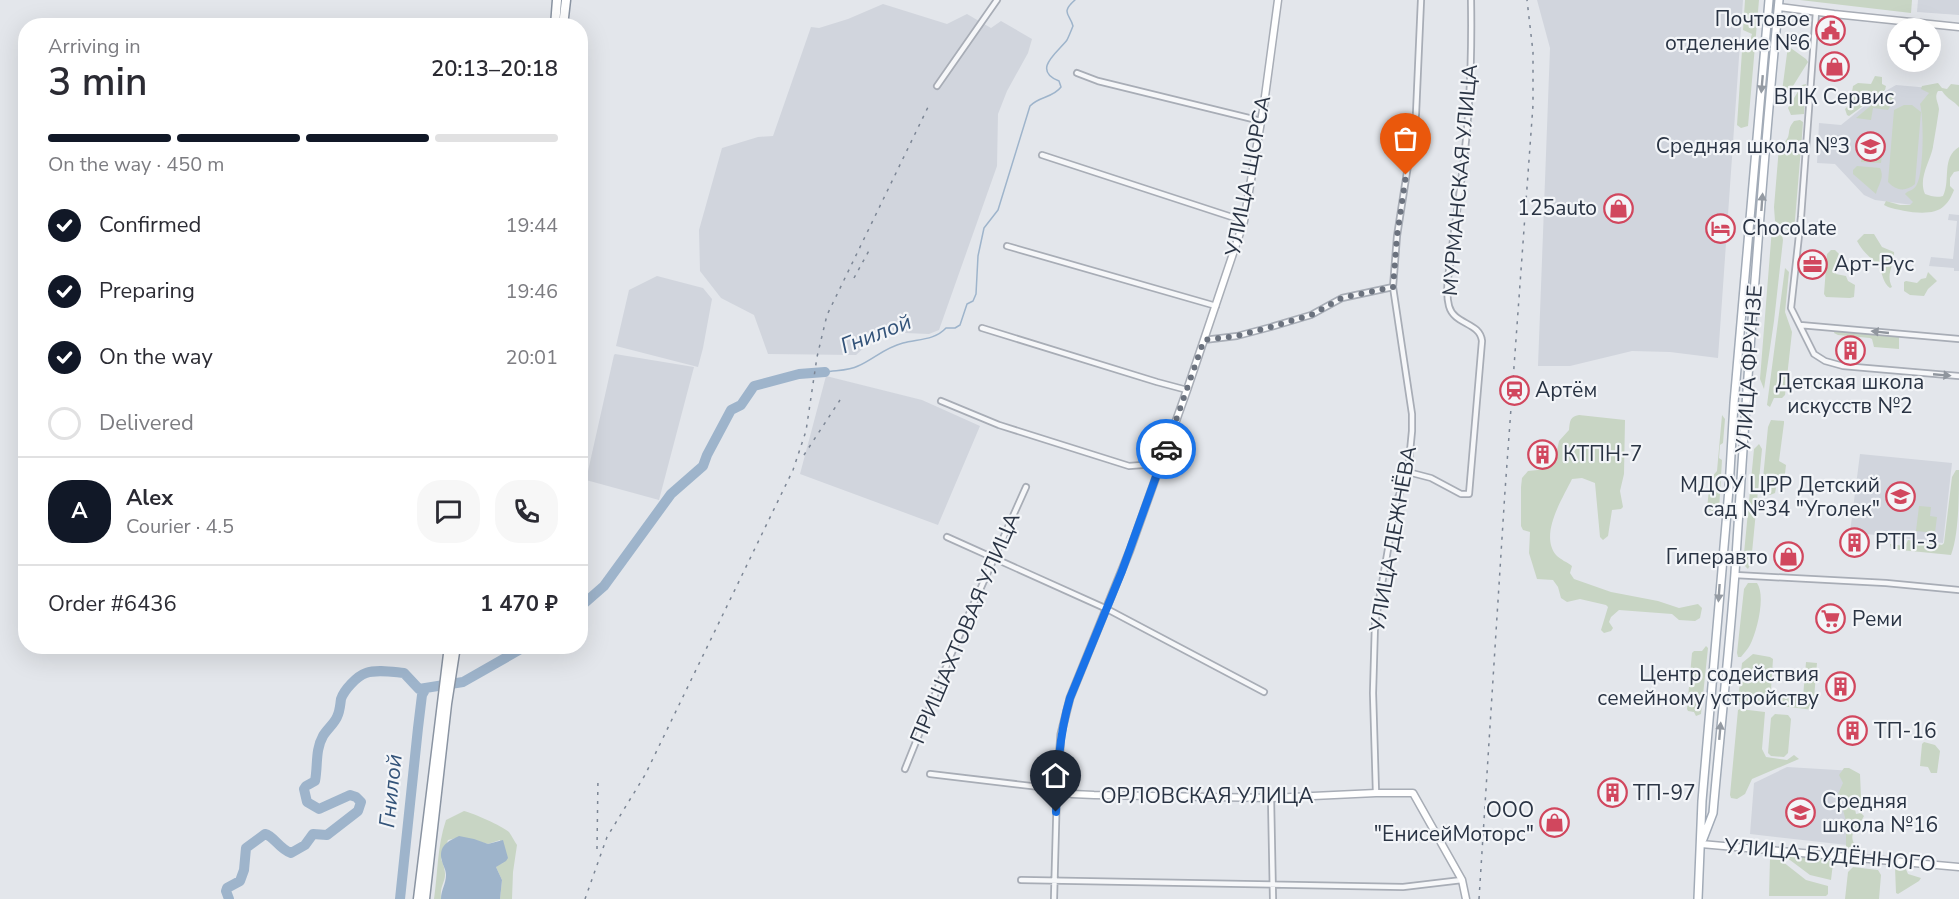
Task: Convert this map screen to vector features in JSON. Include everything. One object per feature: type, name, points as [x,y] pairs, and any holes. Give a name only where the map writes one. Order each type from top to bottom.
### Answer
[{"type":"highway","points":[[555,18],[556,0]]},
{"type":"highway","points":[[564,18],[566,0]]},
{"type":"highway","points":[[449,654],[450,667]]},
{"type":"highway","points":[[418,899],[444,704],[454,654]]},
{"type":"highway","points":[[425,899],[444,704]]},
{"type":"main road","name":"УЛИЦА ЩОРСА","points":[[1057,789],[1061,734],[1065,716],[1164,455],[1244,220],[1278,0]]},
{"type":"main road","points":[[1768,3],[1779,3],[1816,12],[1959,27]]},
{"type":"main road","name":"УЛИЦА ФРУНЗЕ","points":[[1698,899],[1702,801],[1768,3]]},
{"type":"main road","name":"УЛИЦА ФРУНЗЕ","points":[[1701,844],[1713,813],[1735,575],[1739,488],[1779,3]]},
{"type":"main road","name":"ОРЛОВСКАЯ УЛИЦА","points":[[1057,789],[1072,794],[1094,795],[1271,798],[1413,793],[1461,880]]},
{"type":"main road","name":"УЛИЦА БУДЁННОГО","points":[[1701,844],[1959,867]]},
{"type":"main road","points":[[1461,880],[1466,899]]},
{"type":"street","points":[[937,86],[997,0]]},
{"type":"street","name":"УЛИЦА ДЕЖНЁВА","points":[[1376,793],[1373,693],[1376,624],[1396,502],[1408,472],[1412,431],[1412,414],[1393,287],[1397,236],[1416,114],[1421,0]]},
{"type":"street","name":"МУРМАНСКАЯ УЛИЦА","points":[[1408,472],[1431,477],[1461,494],[1469,494],[1482,341],[1479,331],[1460,320],[1449,307],[1448,278],[1467,126],[1471,73],[1471,0]]},
{"type":"street","points":[[1816,12],[1800,226],[1791,308],[1814,354],[1835,365],[1959,376]]},
{"type":"street","points":[[1077,73],[1098,81],[1261,121]]},
{"type":"street","points":[[1042,155],[1244,220]]},
{"type":"street","points":[[1007,246],[1216,306]]},
{"type":"street","points":[[1204,340],[1237,336],[1271,327],[1311,315],[1342,298],[1393,287]]},
{"type":"street","points":[[1800,325],[1959,339]]},
{"type":"street","points":[[982,328],[1187,390]]},
{"type":"street","points":[[941,401],[999,425],[1129,466],[1142,465],[1164,455]]},
{"type":"street","name":"ПРИШАХТОВАЯ УЛИЦА","points":[[905,769],[953,650],[1026,488]]},
{"type":"street","points":[[947,537],[1107,609],[1264,692]]},
{"type":"street","points":[[1735,575],[1886,583],[1959,590]]},
{"type":"street","name":"ОРЛОВСКАЯ УЛИЦА","points":[[930,774],[1057,789]]},
{"type":"street","name":"УЛИЦА ЩОРСА","points":[[1054,899],[1057,789]]},
{"type":"street","points":[[1271,798],[1273,899]]},
{"type":"street","points":[[1021,880],[1273,886],[1402,886],[1461,880]]},
{"type":"shaded area","points":[[1537,0],[1743,0],[1718,358],[1670,352],[1632,351],[1570,366],[1538,366],[1550,48]]},
{"type":"shaded area","points":[[1918,0],[1959,0],[1959,15],[1917,12]]},
{"type":"shaded area","points":[[883,4],[947,24],[967,14],[991,28],[1001,21],[1032,39],[1028,53],[1007,91],[998,114],[997,166],[939,330],[929,334],[881,332],[856,355],[768,354],[754,315],[721,298],[700,271],[699,230],[722,148],[758,137],[773,136],[811,27],[819,28],[848,19]]},
{"type":"shaded area","name":"Средняя школа №3","points":[[1896,85],[1930,88],[1920,206],[1875,200],[1864,195],[1835,164],[1817,163],[1819,123],[1841,125],[1877,96]]},
{"type":"shaded area","points":[[1949,214],[1959,215],[1959,271],[1954,271],[1954,268],[1929,266],[1931,257],[1953,259],[1957,221],[1948,220]]},
{"type":"shaded area","points":[[657,276],[703,288],[712,299],[698,367],[616,346],[629,290]]},
{"type":"shaded area","points":[[614,355],[694,367],[659,500],[588,481],[588,471]]},
{"type":"shaded area","points":[[826,376],[922,400],[980,426],[938,525],[800,474]]},
{"type":"shaded area","name":"МДОУ ЦРР Детский сад №34 \"Уголек\"","points":[[1860,454],[1952,463],[1943,543],[1850,532]]},
{"type":"shaded area","name":"Средняя школа №16","points":[[1787,767],[1854,771],[1847,845],[1750,834],[1754,783]]},
{"type":"green space","points":[[1745,0],[1759,0],[1748,126],[1741,128],[1737,125],[1742,51],[1747,49],[1752,34],[1743,30]]},
{"type":"green space","points":[[1800,0],[1912,0],[1911,13]]},
{"type":"green space","points":[[1788,46],[1808,62],[1783,102],[1781,99]]},
{"type":"green space","points":[[1875,76],[1882,77],[1882,84],[1886,86],[1885,90],[1849,116],[1847,115],[1845,109],[1850,104],[1853,86],[1858,83],[1871,84]]},
{"type":"green space","points":[[1938,83],[1942,88],[1947,89],[1951,84],[1959,85],[1959,107],[1942,91],[1938,91],[1936,96],[1939,109],[1923,188],[1925,194],[1943,196],[1948,163],[1953,152],[1959,147],[1959,171],[1954,172],[1950,178],[1950,186],[1954,190],[1946,204],[1932,212],[1917,213],[1888,207],[1884,205],[1886,201],[1900,205],[1910,205],[1913,202],[1905,194],[1916,186],[1921,170],[1923,133],[1920,104],[1929,93],[1921,89],[1922,86]]},
{"type":"green space","points":[[1806,84],[1804,114],[1791,115],[1788,108],[1802,85]]},
{"type":"green space","points":[[1894,91],[1893,102],[1888,110],[1873,108],[1871,120],[1856,118],[1880,98]]},
{"type":"green space","points":[[1904,105],[1912,105],[1921,112],[1915,184],[1901,189],[1888,182],[1894,110]]},
{"type":"green space","points":[[1794,121],[1803,122],[1794,232],[1792,233],[1775,221],[1774,207],[1779,147],[1787,140]]},
{"type":"green space","points":[[1863,141],[1881,142],[1883,147],[1881,163],[1861,162]]},
{"type":"green space","points":[[1857,166],[1880,168],[1881,178],[1876,194],[1853,174]]},
{"type":"green space","points":[[1772,228],[1782,235],[1783,240],[1764,389],[1760,379]]},
{"type":"green space","points":[[1864,234],[1874,234],[1882,247],[1894,252],[1889,277],[1892,287],[1886,284],[1879,267],[1857,241]]},
{"type":"green space","points":[[1831,250],[1839,254],[1836,274],[1846,276],[1848,281],[1855,285],[1854,297],[1826,297],[1824,294],[1827,254]]},
{"type":"green space","points":[[1785,268],[1789,272],[1785,312],[1792,332],[1785,395],[1782,398],[1774,398],[1770,407],[1767,405]]},
{"type":"green space","points":[[1928,272],[1937,281],[1924,296],[1910,295],[1904,291],[1904,282],[1917,283],[1926,278]]},
{"type":"green space","points":[[1835,330],[1899,336],[1899,349],[1874,347],[1870,338],[1838,335],[1834,333]]},
{"type":"green space","points":[[1579,415],[1625,420],[1624,474],[1620,491],[1623,507],[1612,510],[1608,536],[1603,540],[1600,537],[1595,483],[1582,478],[1572,479],[1558,506],[1551,527],[1551,546],[1556,555],[1572,566],[1570,573],[1574,579],[1611,592],[1658,601],[1679,608],[1698,604],[1702,608],[1700,618],[1695,621],[1679,620],[1672,614],[1619,610],[1609,622],[1613,628],[1604,633],[1601,630],[1608,607],[1606,605],[1580,599],[1567,602],[1561,598],[1553,580],[1537,579],[1529,553],[1530,532],[1523,530],[1521,526],[1522,478],[1528,471],[1548,469],[1554,465],[1559,441],[1569,430],[1572,418]]},
{"type":"green space","points":[[1722,415],[1725,419],[1719,458],[1722,460],[1719,510],[1716,512],[1707,509],[1710,479],[1717,471]]},
{"type":"green space","points":[[1771,420],[1784,421],[1779,461],[1786,465],[1784,482],[1777,483],[1775,493],[1770,495],[1762,489],[1768,427]]},
{"type":"green space","points":[[1759,444],[1762,449],[1751,563],[1748,569],[1743,564],[1754,449]]},
{"type":"green space","points":[[1956,470],[1959,470],[1958,514],[1951,555],[1891,549],[1890,544],[1905,546],[1908,540],[1942,545],[1944,543],[1952,477]]},
{"type":"green space","points":[[1919,506],[1931,507],[1930,516],[1937,517],[1935,533],[1916,531]]},
{"type":"green space","points":[[1748,583],[1757,583],[1760,589],[1761,605],[1750,645],[1741,657],[1738,657],[1744,589]]},
{"type":"green space","points":[[1706,646],[1708,648],[1701,714],[1696,716],[1694,712],[1687,709],[1692,653],[1702,651]]},
{"type":"green space","points":[[1753,654],[1773,659],[1770,705],[1742,704],[1738,701],[1742,663]]},
{"type":"green space","points":[[1806,662],[1817,663],[1813,710],[1774,705],[1775,696],[1803,697]]},
{"type":"green space","points":[[1738,710],[1765,712],[1762,749],[1766,757],[1787,760],[1794,755],[1799,759],[1752,779],[1745,794],[1737,799],[1731,798],[1730,795]]},
{"type":"green space","points":[[1775,714],[1788,715],[1791,719],[1788,753],[1784,757],[1771,756],[1768,753],[1771,718]]},
{"type":"green space","points":[[1924,742],[1935,745],[1940,751],[1937,773],[1931,773],[1928,767],[1920,766]]},
{"type":"green space","points":[[1844,768],[1860,774],[1861,797],[1865,801],[1855,809],[1856,814],[1861,813],[1864,816],[1853,833],[1855,845],[1852,851],[1846,848],[1846,821],[1843,810],[1847,802],[1838,794],[1843,783],[1839,775]]},
{"type":"green space","points":[[464,811],[505,829],[517,845],[512,899],[500,899],[502,880],[496,867],[503,863],[500,840],[488,844],[458,838],[448,840],[441,859],[445,877],[441,899],[434,899],[439,850],[446,820]]},
{"type":"green space","points":[[1773,854],[1806,880],[1828,886],[1828,894],[1826,896],[1769,896],[1770,858]]},
{"type":"green space","points":[[1787,854],[1831,859],[1833,863],[1831,880],[1810,875],[1786,857]]},
{"type":"green space","points":[[1898,865],[1905,867],[1908,874],[1921,878],[1898,894],[1896,893],[1895,867]]},
{"type":"green space","points":[[1853,867],[1878,870],[1881,875],[1879,899],[1845,899],[1848,872]]},
{"type":"water","points":[[459,836],[488,844],[503,840],[508,858],[496,867],[502,880],[500,899],[441,899],[446,871],[441,851],[448,842]]},
{"type":"waterway","name":"Гнилой","points":[[825,372],[854,368],[896,345],[932,337],[946,328],[955,328],[960,325],[967,304],[973,301],[976,294],[978,256],[984,228],[998,210],[1030,106],[1058,91],[1061,87],[1059,81],[1047,72],[1047,66],[1053,55],[1067,40],[1073,26],[1067,11],[1075,0]]},
{"type":"waterway","name":"Гнилой","points":[[588,600],[604,586],[671,494],[703,466],[731,410],[741,405],[754,386],[799,374],[825,372]]},
{"type":"waterway","name":"Гнилой","points":[[229,899],[226,891],[227,888],[240,881],[244,870],[246,848],[265,834],[291,853],[305,845],[313,834],[327,835],[358,811],[361,802],[350,795],[319,809],[307,802],[304,789],[315,781],[320,741],[337,717],[343,695],[355,680],[366,673],[380,671],[404,673],[419,689],[463,682],[512,654]]},
{"type":"waterway","name":"Гнилой","points":[[400,899],[422,695],[426,688]]},
{"type":"railway","points":[[1479,899],[1533,105],[1533,52],[1527,0]]},
{"type":"railway","points":[[585,899],[607,837],[645,775],[793,470],[806,431],[817,357],[827,315],[930,103]]},
{"type":"railway","points":[[854,278],[871,247]]},
{"type":"railway","points":[[804,455],[840,400]]},
{"type":"railway","points":[[597,849],[598,777]]},
{"type":"way so far","points":[[1166,449],[1204,340],[1237,336],[1271,327],[1311,315],[1342,298],[1393,287],[1397,236],[1406,175]]},
{"type":"place","name":"Почтовое отделение №6","points":[[1831,31]]},
{"type":"place","name":"ВПК Сервис","points":[[1834,66]]},
{"type":"place","name":"Средняя школа №3","points":[[1871,146]]},
{"type":"place","name":"125auto","points":[[1618,208]]},
{"type":"place","name":"Chocolate","points":[[1721,228]]},
{"type":"place","name":"Арт-Рус","points":[[1813,264]]},
{"type":"place","name":"Детская школа искусств №2","points":[[1850,351]]},
{"type":"place","name":"Артём","points":[[1514,390]]},
{"type":"place","name":"КТПН-7","points":[[1542,454]]},
{"type":"place","name":"МДОУ ЦРР Детский сад №34 \"Уголек\"","points":[[1901,497]]},
{"type":"place","name":"РТП-3","points":[[1854,542]]},
{"type":"place","name":"Гиперавто","points":[[1789,557]]},
{"type":"place","name":"Реми","points":[[1831,619]]},
{"type":"place","name":"Центр содействия семейному устройству","points":[[1840,686]]},
{"type":"place","name":"ТП-16","points":[[1853,731]]},
{"type":"place","name":"ТП-97","points":[[1612,793]]},
{"type":"place","name":"Средняя школа №16","points":[[1801,813]]},
{"type":"place","name":"ООО \"ЕнисейМоторс\"","points":[[1555,822]]},
{"type":"route","points":[[1056,812],[1061,734],[1070,698],[1122,571],[1166,449]]}]
